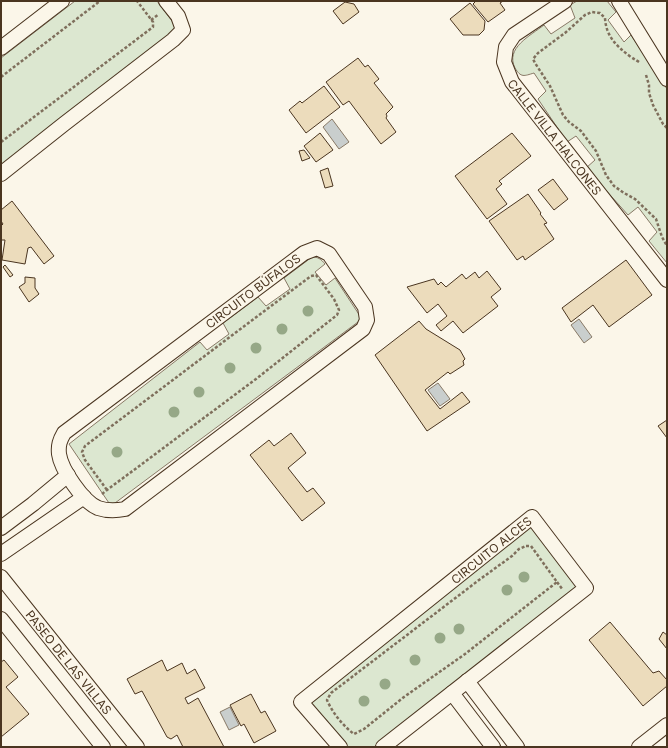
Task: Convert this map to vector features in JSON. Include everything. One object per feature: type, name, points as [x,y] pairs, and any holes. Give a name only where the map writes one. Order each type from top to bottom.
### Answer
[{"type":"street","points":[[1,48],[62,1]]},
{"type":"street","name":"CALLE VILLA HALCONES","points":[[565,1],[514,35],[506,47],[504,62],[512,82],[667,280]]},
{"type":"street","points":[[619,1],[667,79]]},
{"type":"street","points":[[1,174],[173,40],[183,30],[178,16],[164,6]]},
{"type":"street","name":"CIRCUITO BÚFALOS","points":[[317,248],[329,254],[365,307],[367,320],[363,329],[125,509],[108,511],[96,507],[87,500],[68,475],[61,462],[59,442],[64,433],[304,253],[317,248]]},
{"type":"street","points":[[1,528],[68,475]]},
{"type":"street","points":[[1,554],[47,523],[87,500]]},
{"type":"street","points":[[33,504],[47,523]]},
{"type":"street","name":"CIRCUITO ALCES","points":[[340,747],[301,702],[532,517],[586,588],[383,747]]},
{"type":"street","name":"PASEO DE LAS VILLAS","points":[[1,577],[137,747]]},
{"type":"street","points":[[1,619],[103,747]]},
{"type":"street","points":[[468,681],[517,747]]},
{"type":"street","points":[[452,693],[493,747]]},
{"type":"street","points":[[639,747],[667,725]]},
{"type":"path","points":[[1,77],[100,1]]},
{"type":"path","points":[[1,142],[153,27],[152,20],[137,1]]},
{"type":"path","points":[[152,20],[164,6]]},
{"type":"path","points":[[640,65],[637,60],[618,47],[610,37],[605,25],[605,18],[600,13],[592,12],[585,15],[566,33],[533,59],[545,76],[563,115],[569,122],[581,131],[596,151],[606,175],[614,186],[634,199],[656,219],[662,237],[667,246]]},
{"type":"path","points":[[643,70],[646,74],[649,85],[649,93],[653,105],[663,124],[667,128]]},
{"type":"path","points":[[87,500],[107,490],[256,379],[337,315],[339,310],[334,299],[316,275],[311,276],[275,302],[86,446],[82,452],[85,460],[107,490]]},
{"type":"path","points":[[526,546],[531,546],[558,582],[553,584],[364,729],[354,734],[348,730],[330,706],[327,700],[331,693],[512,556],[519,549],[526,546]]},
{"type":"green space","points":[[75,1],[157,1],[175,25],[175,30],[1,166],[1,58]]},
{"type":"green space","points":[[577,1],[607,1],[616,12],[608,20],[624,42],[631,35],[667,89],[667,263],[649,241],[657,232],[638,207],[628,215],[586,168],[595,160],[576,136],[567,142],[538,99],[546,91],[534,73],[521,75],[515,68],[513,54],[520,43],[544,25],[551,34],[575,18],[570,5]]},
{"type":"green space","points":[[312,257],[316,257],[325,264],[315,272],[326,285],[335,278],[362,319],[111,506],[69,444],[200,342],[207,350],[229,334],[223,323],[258,297],[266,306],[290,289],[284,278]]},
{"type":"green space","points":[[532,525],[580,588],[374,747],[344,747],[307,702]]},
{"type":"shaded area","points":[[332,119],[349,142],[339,149],[323,127]]},
{"type":"shaded area","points":[[579,319],[592,337],[584,343],[571,325]]},
{"type":"shaded area","points":[[438,383],[450,399],[440,406],[428,390]]},
{"type":"shaded area","points":[[230,707],[239,725],[229,730],[220,712]]},
{"type":"building","points":[[476,1],[503,1],[500,3],[505,10],[488,22],[473,4]]},
{"type":"building","points":[[345,2],[354,4],[359,12],[343,24],[333,11]]},
{"type":"building","points":[[470,3],[485,21],[484,30],[479,35],[463,35],[450,19]]},
{"type":"building","points":[[358,58],[365,67],[368,65],[379,79],[374,83],[393,107],[386,114],[386,118],[396,132],[381,144],[349,101],[343,105],[326,82]]},
{"type":"building","points":[[324,86],[340,107],[306,133],[289,110],[300,101],[302,103]]},
{"type":"building","points":[[320,133],[333,150],[316,162],[304,146]]},
{"type":"building","points":[[512,133],[531,156],[499,181],[502,184],[496,189],[507,204],[487,219],[455,176]]},
{"type":"building","points":[[304,150],[310,158],[302,161],[299,151]]},
{"type":"building","points":[[328,168],[333,186],[325,188],[320,171]]},
{"type":"building","points":[[553,179],[568,199],[554,210],[538,190]]},
{"type":"building","points":[[528,194],[547,223],[544,224],[554,239],[525,260],[523,256],[517,260],[489,221]]},
{"type":"building","points":[[12,201],[54,256],[44,264],[31,247],[28,248],[25,264],[2,260],[5,240],[1,240],[1,226],[3,224],[1,221],[1,210]]},
{"type":"building","points":[[626,260],[652,295],[609,327],[593,305],[571,322],[562,308]]},
{"type":"building","points":[[5,265],[13,275],[10,277],[3,267]]},
{"type":"building","points":[[487,271],[501,289],[491,297],[498,306],[463,333],[453,321],[441,331],[436,325],[447,316],[438,304],[427,313],[407,287],[434,279],[438,285],[441,282],[446,287],[462,274],[466,279],[475,272],[479,278]]},
{"type":"building","points":[[25,277],[35,278],[35,288],[39,294],[29,302],[19,287],[25,283]]},
{"type":"building","points":[[419,321],[426,329],[460,350],[465,359],[463,361],[464,365],[450,374],[448,372],[425,390],[440,409],[462,392],[470,402],[427,431],[375,355]]},
{"type":"building","points":[[667,420],[667,438],[658,426]]},
{"type":"building","points":[[291,433],[306,453],[288,468],[307,492],[313,488],[325,503],[302,521],[250,455],[269,440],[274,446]]},
{"type":"building","points":[[610,622],[653,673],[659,671],[667,680],[667,686],[643,706],[589,640]]},
{"type":"building","points":[[663,632],[667,635],[667,649],[659,639]]},
{"type":"building","points":[[4,660],[18,677],[6,687],[29,714],[1,737],[1,662]]},
{"type":"building","points":[[162,660],[167,671],[182,663],[187,674],[195,669],[205,688],[185,698],[188,704],[198,698],[224,747],[183,747],[177,735],[171,739],[167,737],[142,691],[135,694],[127,679]]},
{"type":"building","points":[[251,694],[261,713],[265,711],[276,731],[254,743],[244,724],[241,726],[230,705]]}]
